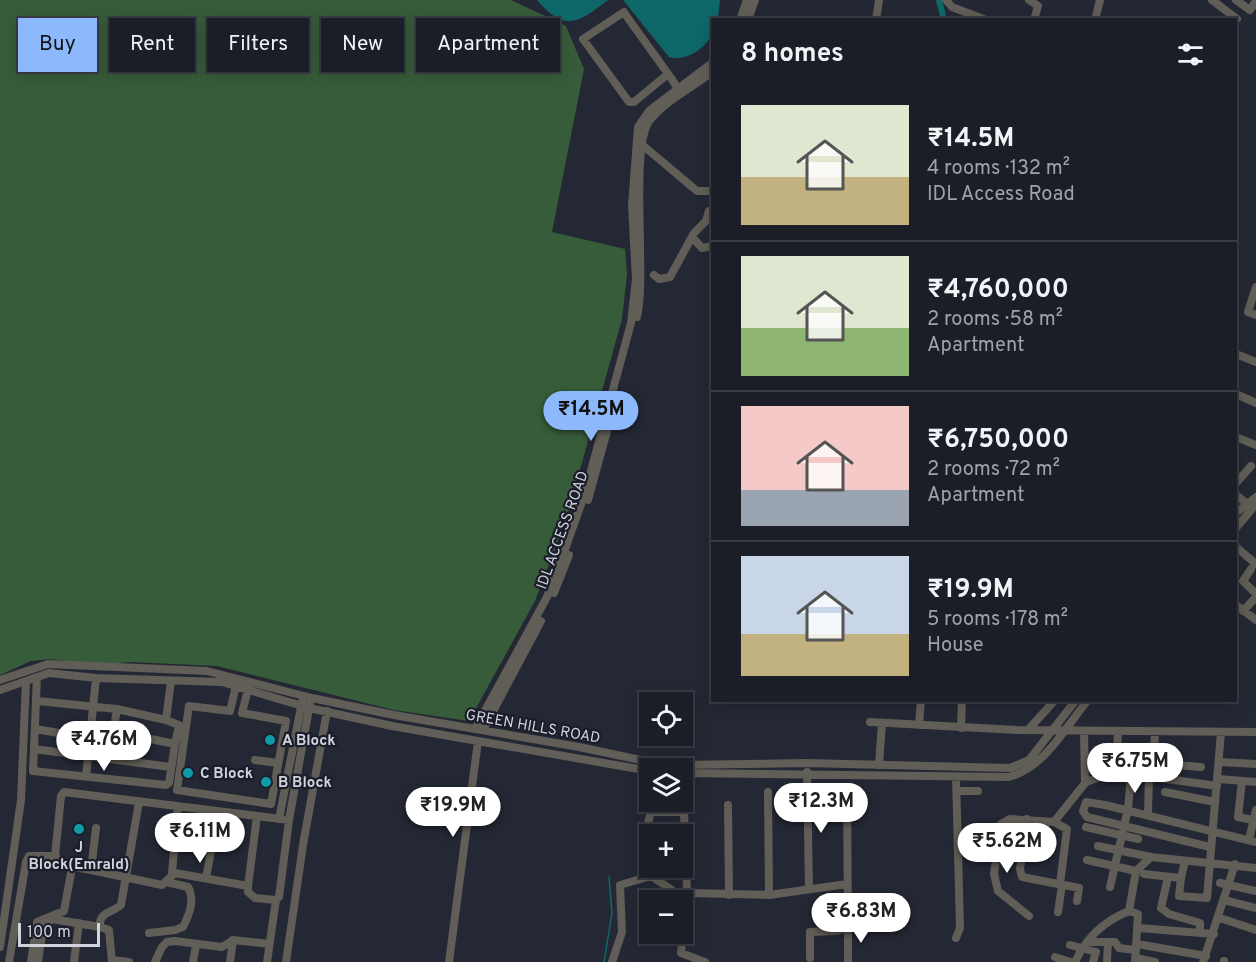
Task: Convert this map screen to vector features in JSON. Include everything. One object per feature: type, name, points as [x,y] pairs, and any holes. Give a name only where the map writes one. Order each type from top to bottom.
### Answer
[{"type":"street","points":[[741,18],[747,0]]},
{"type":"street","points":[[749,18],[755,0]]},
{"type":"street","points":[[876,18],[879,0]]},
{"type":"street","points":[[946,0],[952,7],[981,18]]},
{"type":"street","points":[[1029,0],[1038,6],[1035,18]]},
{"type":"street","points":[[1096,18],[1100,0]]},
{"type":"street","points":[[1212,0],[1236,18]]},
{"type":"street","points":[[1236,0],[1250,10],[1256,1]]},
{"type":"street","points":[[668,74],[629,102],[583,39],[624,12],[678,88]]},
{"type":"street","points":[[479,730],[533,631],[577,518],[631,323],[636,279],[632,205],[639,141],[638,127],[645,115],[711,64]]},
{"type":"street","points":[[639,141],[648,122],[655,115],[711,73]]},
{"type":"street","points":[[639,141],[697,191],[711,191]]},
{"type":"street","points":[[654,275],[659,279],[670,277],[692,237],[706,221],[710,212]]},
{"type":"street","points":[[692,237],[702,248],[711,246]]},
{"type":"street","points":[[1238,308],[1252,314],[1256,287]]},
{"type":"street","points":[[1237,355],[1256,362]]},
{"type":"street","points":[[1237,394],[1256,403]]},
{"type":"street","points":[[1237,437],[1256,445]]},
{"type":"street","points":[[1237,482],[1251,466]]},
{"type":"street","points":[[1237,496],[1249,506]]},
{"type":"street","points":[[1237,526],[1256,498]]},
{"type":"street","points":[[1237,512],[1249,506]]},
{"type":"street","points":[[1237,548],[1254,567],[1243,581],[1256,595],[1240,608],[1256,620]]},
{"type":"street","name":"GREEN HILLS ROAD","points":[[0,680],[48,664],[207,671],[308,697],[639,762]]},
{"type":"street","name":"GREEN HILLS ROAD","points":[[0,690],[49,673],[96,678],[222,682],[305,707],[478,741],[578,756],[639,769]]},
{"type":"street","points":[[36,677],[33,771],[166,785],[168,783],[179,725],[166,720],[117,710],[37,701]]},
{"type":"street","points":[[87,776],[89,734],[96,678]]},
{"type":"street","points":[[0,947],[21,800],[26,681]]},
{"type":"street","points":[[166,720],[171,681]]},
{"type":"street","points":[[230,711],[236,686]]},
{"type":"street","points":[[242,713],[248,689]]},
{"type":"street","points":[[267,962],[276,900],[279,897],[294,768],[308,697]]},
{"type":"street","points":[[919,725],[921,702]]},
{"type":"street","points":[[961,728],[962,702]]},
{"type":"street","points":[[1029,730],[1053,702]]},
{"type":"street","name":"GREEN HILLS ROAD","points":[[693,766],[879,765],[1010,768],[1029,760],[1074,702]]},
{"type":"street","points":[[693,773],[807,772],[997,778],[1020,774],[1038,763],[1086,702]]},
{"type":"street","points":[[189,706],[230,711],[286,721],[271,804],[177,790],[189,706]]},
{"type":"street","points":[[109,759],[117,710]]},
{"type":"street","points":[[286,962],[303,845],[327,711]]},
{"type":"street","points":[[870,722],[1029,730],[1256,732]]},
{"type":"street","points":[[879,765],[882,723]]},
{"type":"street","points":[[35,729],[89,734],[112,731],[175,744]]},
{"type":"street","points":[[1054,822],[1074,801],[1085,783],[1084,731]]},
{"type":"street","points":[[1117,751],[1118,732]]},
{"type":"street","points":[[1148,814],[1155,732]]},
{"type":"street","points":[[1185,861],[1179,896],[1205,899],[1218,783],[1221,732]]},
{"type":"street","points":[[449,962],[478,741]]},
{"type":"street","points":[[34,749],[171,767]]},
{"type":"street","points":[[255,760],[278,764]]},
{"type":"street","points":[[1220,762],[1256,764]]},
{"type":"street","points":[[1085,783],[1106,775],[1131,775],[1152,770],[1201,767]]},
{"type":"street","points":[[279,819],[294,768]]},
{"type":"street","points":[[1152,770],[1160,778],[1218,783],[1256,782]]},
{"type":"street","points":[[807,772],[809,889]]},
{"type":"street","points":[[1110,887],[1128,809],[1131,775]]},
{"type":"street","points":[[956,777],[960,928],[956,938]]},
{"type":"street","points":[[1242,781],[1238,817],[1253,820]]},
{"type":"street","points":[[847,790],[848,962]]},
{"type":"street","points":[[957,791],[978,790]]},
{"type":"street","points":[[55,856],[61,796],[64,792],[289,820]]},
{"type":"street","points":[[768,792],[769,895]]},
{"type":"street","points":[[1165,792],[1215,802]]},
{"type":"street","points":[[1074,801],[1128,809],[1252,841],[1256,810]]},
{"type":"street","points":[[100,927],[101,917],[121,905],[139,802]]},
{"type":"street","points":[[1086,802],[1084,816],[1138,839]]},
{"type":"street","points":[[728,805],[729,895]]},
{"type":"street","points":[[9,962],[26,862],[29,856],[55,856],[63,865],[162,885],[172,873],[178,806]]},
{"type":"street","points":[[648,824],[650,812]]},
{"type":"street","points":[[684,812],[683,890],[691,893],[769,895],[847,884]]},
{"type":"street","points":[[257,816],[248,892],[255,898],[276,900]]},
{"type":"street","points":[[1029,916],[998,891],[994,874],[1001,824],[1010,819],[1054,822],[1067,829],[1058,912]]},
{"type":"street","points":[[1027,819],[1020,869],[1022,877],[1079,888],[1077,901]]},
{"type":"street","points":[[1086,827],[1123,831],[1210,848]]},
{"type":"street","points":[[91,870],[96,828]]},
{"type":"street","points":[[206,878],[213,840]]},
{"type":"street","points":[[1098,846],[1151,857],[1256,868]]},
{"type":"street","points":[[1129,911],[1140,872],[1151,857]]},
{"type":"street","points":[[1087,860],[1140,872],[1181,878]]},
{"type":"street","points":[[1136,953],[1205,959],[1220,918],[1224,900],[1224,883],[1235,864]]},
{"type":"street","points":[[31,962],[37,922],[64,911],[71,873]]},
{"type":"street","points":[[172,873],[248,886]]},
{"type":"street","points":[[1168,877],[1161,908],[1169,914],[1200,923],[1200,933]]},
{"type":"street","points":[[612,962],[622,932],[620,885],[644,878]]},
{"type":"street","points":[[654,878],[668,890]]},
{"type":"street","points":[[149,933],[183,927],[191,909],[192,893],[188,886],[166,882]]},
{"type":"street","points":[[1224,883],[1256,891]]},
{"type":"street","points":[[1224,900],[1256,908]]},
{"type":"street","points":[[1075,962],[1084,945],[1108,921],[1129,911],[1138,914],[1136,953]]},
{"type":"street","points":[[1220,918],[1256,930]]},
{"type":"street","points":[[38,962],[43,928],[52,919],[109,930],[112,961],[129,962]]},
{"type":"street","points":[[74,962],[79,923]]},
{"type":"street","points":[[810,958],[810,932],[837,932],[848,927]]},
{"type":"street","points":[[1139,928],[1215,934]]},
{"type":"street","points":[[155,962],[166,942],[222,947],[232,940],[269,945]]},
{"type":"street","points":[[230,962],[232,940]]},
{"type":"street","points":[[1107,962],[1108,942]]},
{"type":"street","points":[[1070,945],[1116,943],[1119,948],[1155,962]]},
{"type":"street","points":[[682,944],[681,954],[705,962]]},
{"type":"street","points":[[194,962],[196,945]]},
{"type":"street","points":[[1084,945],[1096,952],[1093,962]]},
{"type":"street","points":[[1055,957],[1070,962]]},
{"type":"shaded area","points":[[0,0],[511,0],[549,18],[416,18],[416,72],[560,72],[560,23],[566,26],[584,69],[552,232],[625,249],[627,274],[622,319],[566,520],[535,601],[469,721],[394,710],[217,666],[131,662],[97,665],[51,659],[31,661],[0,675]]},
{"type":"shaded area","points":[[537,0],[608,0],[580,19],[572,21],[564,21]]},
{"type":"shaded area","points":[[623,0],[720,0],[718,18],[711,18],[711,35],[704,45],[688,56],[669,57]]},
{"type":"waterway","points":[[939,0],[944,18]]},
{"type":"waterway","points":[[604,962],[612,913],[609,877]]},
{"type":"place","name":"A Block","points":[[270,740]]},
{"type":"place","name":"C Block","points":[[188,773]]},
{"type":"place","name":"B Block","points":[[266,782]]},
{"type":"place","name":"J Block(Emrald)","points":[[79,829]]}]
